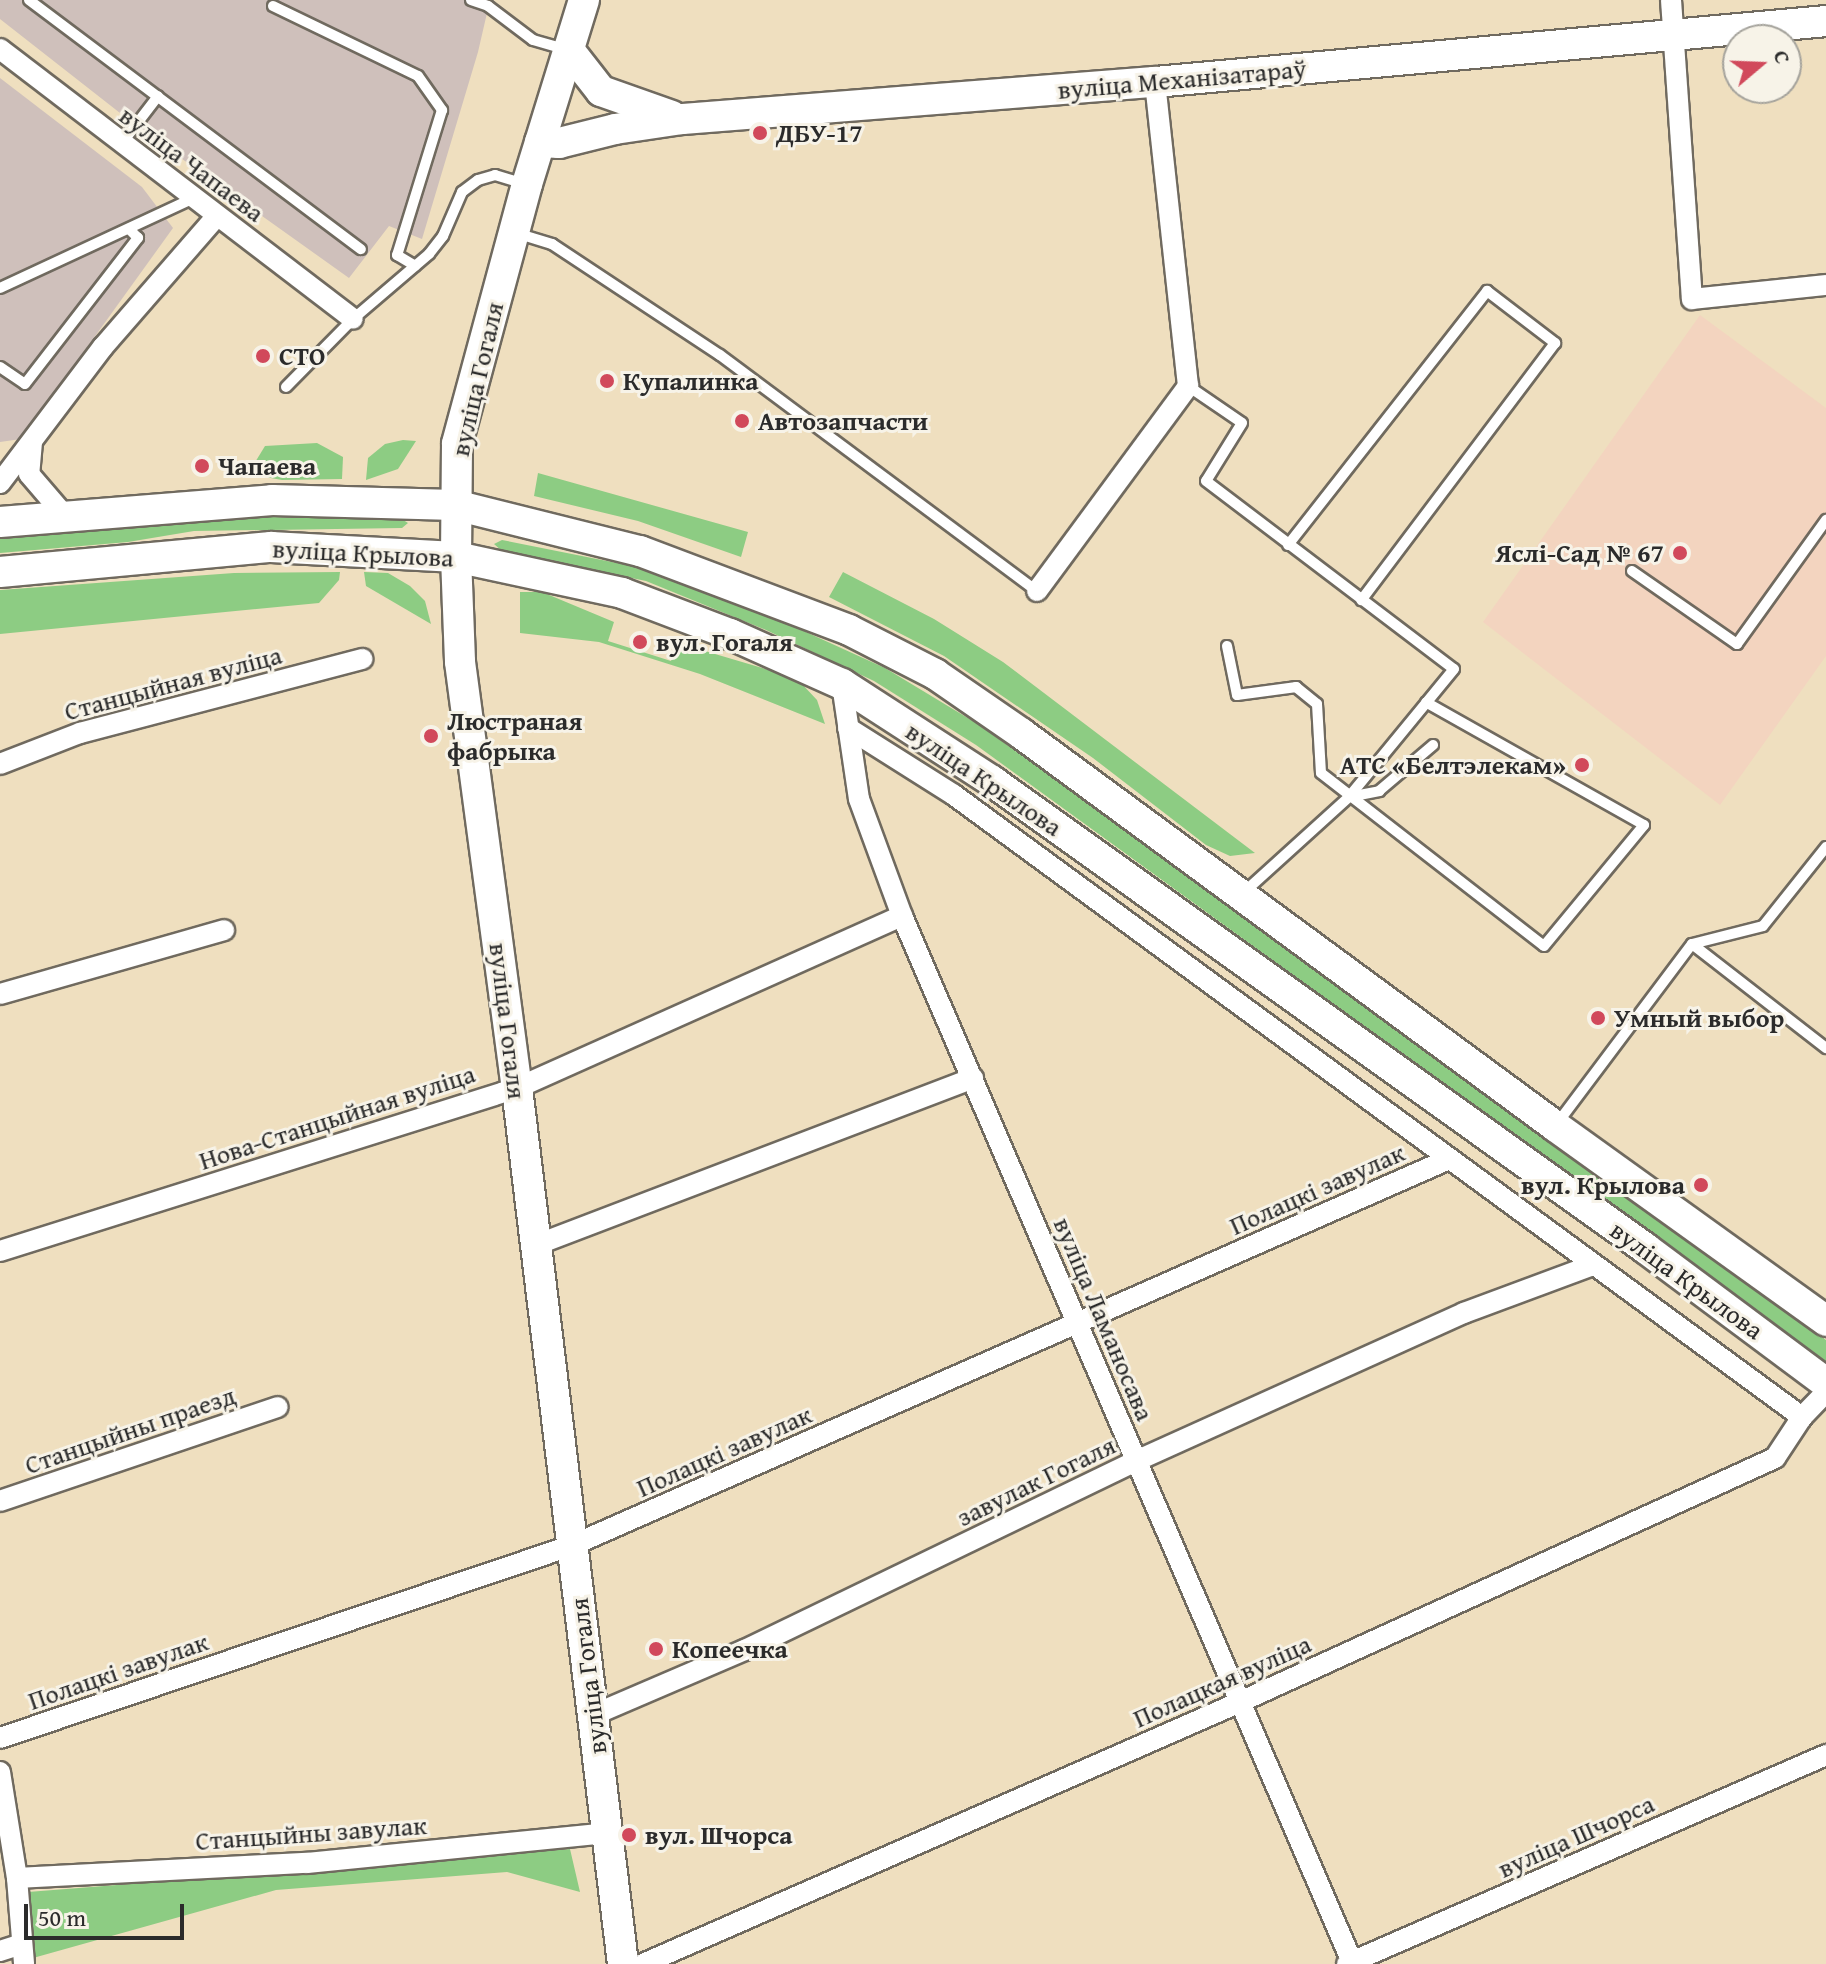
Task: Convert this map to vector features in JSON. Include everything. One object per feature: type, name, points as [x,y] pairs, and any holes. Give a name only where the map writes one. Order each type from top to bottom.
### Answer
[{"type":"main road","name":"вуліца Гогаля","points":[[584,0],[527,184],[457,444],[456,557],[460,662],[517,1088],[623,1964]]},
{"type":"main road","name":"вуліца Механізатараў","points":[[540,142],[559,143],[615,129],[682,119],[1155,82],[1826,21]]},
{"type":"main road","points":[[569,50],[601,91],[645,109],[682,119]]},
{"type":"main road","name":"вуліца Крылова","points":[[0,522],[272,500],[455,505],[640,551],[849,630],[935,674],[1826,1321]]},
{"type":"main road","name":"вуліца Крылова","points":[[0,572],[271,547],[456,557],[622,593],[730,634],[842,684],[992,781],[1645,1248],[1826,1383]]},
{"type":"street","points":[[1671,0],[1692,299],[1826,285]]},
{"type":"street","name":"вуліца Чапаева","points":[[0,49],[353,319]]},
{"type":"street","points":[[1037,591],[1188,386],[1155,82]]},
{"type":"street","points":[[0,483],[103,347],[217,216]]},
{"type":"street","points":[[32,442],[29,474],[66,517]]},
{"type":"street","name":"Станцыйная вуліца","points":[[0,764],[80,733],[362,659]]},
{"type":"street","name":"вуліца Ламаносава","points":[[842,684],[859,799],[902,916],[1351,1963]]},
{"type":"street","points":[[848,728],[954,795],[1802,1417]]},
{"type":"street","name":"Нова-Станцыйная вуліца","points":[[0,1251],[517,1088],[902,916]]},
{"type":"street","points":[[0,994],[224,930]]},
{"type":"street","points":[[536,1245],[869,1121],[973,1078]]},
{"type":"street","name":"Полацкі завулак","points":[[0,1738],[573,1545],[1449,1159]]},
{"type":"street","name":"завулак Гогаля","points":[[593,1715],[745,1650],[1136,1461],[1464,1313],[1593,1265]]},
{"type":"street","name":"Полацкая вуліца","points":[[643,1964],[1240,1702],[1775,1458],[1802,1417],[1826,1392]]},
{"type":"street","name":"Станцыйны праезд","points":[[0,1501],[277,1407]]},
{"type":"street","name":"вуліца Шчорса","points":[[1351,1963],[1826,1755]]},
{"type":"street","points":[[0,1772],[17,1878],[23,1954],[0,1951]]},
{"type":"street","name":"Станцыйны завулак","points":[[17,1878],[307,1863],[607,1833]]},
{"type":"lane","points":[[29,0],[361,249]]},
{"type":"lane","points":[[471,0],[488,6],[533,40],[569,50]]},
{"type":"lane","points":[[273,6],[418,76],[442,110],[397,255],[415,266]]},
{"type":"lane","points":[[122,143],[158,96]]},
{"type":"lane","points":[[286,387],[353,319],[415,266],[443,236],[462,192],[478,180],[495,175],[527,184]]},
{"type":"lane","points":[[0,288],[194,198]]},
{"type":"lane","points":[[0,367],[25,384],[138,238],[129,229]]},
{"type":"lane","points":[[514,232],[552,244],[720,355],[1037,591]]},
{"type":"lane","points":[[1288,545],[1487,291],[1555,343],[1361,600]]},
{"type":"lane","points":[[1188,386],[1242,423],[1206,481],[1454,669],[1349,797],[1241,894]]},
{"type":"lane","points":[[1632,571],[1737,644],[1826,520]]},
{"type":"lane","points":[[1227,646],[1237,695],[1296,687],[1317,704],[1321,773],[1544,946],[1644,825],[1426,702]]},
{"type":"lane","points":[[1349,797],[1379,791],[1433,745]]},
{"type":"lane","points":[[1555,1126],[1692,944],[1763,926],[1826,847]]},
{"type":"lane","points":[[1692,944],[1826,1048]]},
{"type":"shaded area","points":[[0,0],[490,0],[478,52],[422,239],[389,226],[349,278],[143,131],[0,19]]},
{"type":"shaded area","points":[[0,78],[142,187],[173,228],[21,439],[0,442]]},
{"type":"shaded area","points":[[1700,315],[1826,408],[1826,656],[1720,805],[1483,622]]},
{"type":"green space","points":[[416,441],[398,469],[366,480],[368,458],[385,444]]},
{"type":"green space","points":[[317,443],[343,457],[342,479],[282,480],[248,474],[265,446]]},
{"type":"green space","points":[[538,473],[748,532],[741,557],[638,521],[534,496]]},
{"type":"green space","points":[[267,517],[400,518],[408,523],[402,528],[194,531],[128,542],[0,553],[0,535]]},
{"type":"green space","points":[[502,540],[647,569],[773,617],[885,668],[981,726],[1826,1340],[1826,1362],[976,745],[874,681],[766,630],[646,581],[502,551],[494,544]]},
{"type":"green space","points":[[340,572],[339,580],[319,603],[0,634],[0,590],[234,573]]},
{"type":"green space","points":[[364,572],[388,573],[410,586],[425,601],[431,624],[366,586]]},
{"type":"green space","points":[[843,572],[934,619],[1003,662],[1255,853],[1230,856],[1206,845],[1093,758],[944,656],[829,597]]},
{"type":"green space","points":[[520,592],[542,592],[614,622],[608,641],[671,661],[678,643],[779,673],[801,683],[817,700],[825,724],[700,674],[599,642],[520,633]]},
{"type":"green space","points":[[570,1849],[580,1892],[507,1872],[276,1890],[33,1958],[28,1892]]},
{"type":"place","name":"ДБУ-17","points":[[760,133]]},
{"type":"place","name":"СТО","points":[[263,356]]},
{"type":"place","name":"Купалинка","points":[[607,381]]},
{"type":"place","name":"Автозапчасти","points":[[742,421]]},
{"type":"place","name":"Чапаева","points":[[202,466]]},
{"type":"place","name":"Яслі-Сад № 67","points":[[1680,553]]},
{"type":"place","name":"вул. Гогаля","points":[[640,642]]},
{"type":"place","name":"Люстраная фабрыка","points":[[431,736]]},
{"type":"place","name":"АТС «Белтэлекам»","points":[[1582,765]]},
{"type":"place","name":"Умный выбор","points":[[1598,1018]]},
{"type":"place","name":"вул. Крылова","points":[[1701,1185]]},
{"type":"place","name":"Копеечка","points":[[656,1649]]},
{"type":"place","name":"вул. Шчорса","points":[[629,1835]]}]
